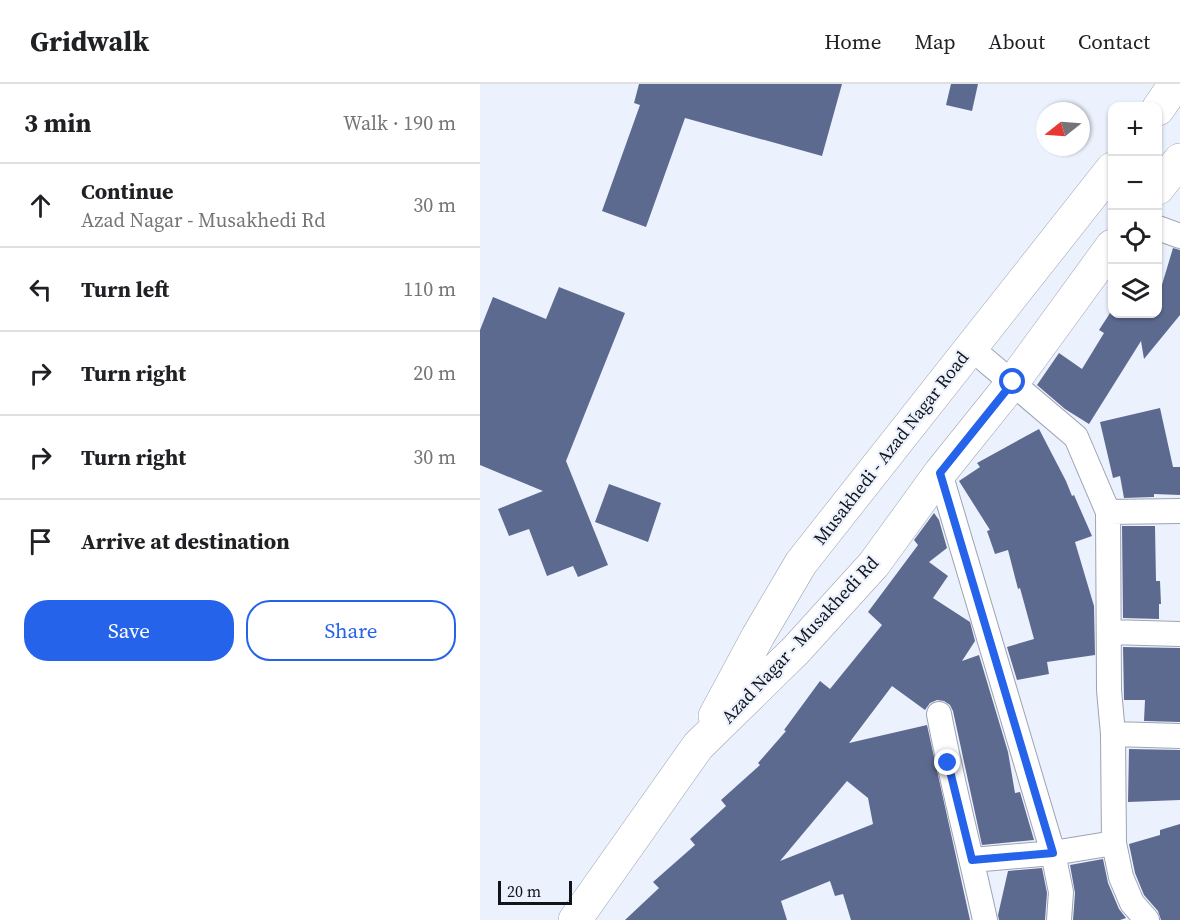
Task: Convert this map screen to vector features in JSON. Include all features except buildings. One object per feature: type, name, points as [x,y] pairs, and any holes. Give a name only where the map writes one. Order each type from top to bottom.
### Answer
[{"type":"main road","points":[[1162,103],[1175,84]]},
{"type":"main road","points":[[1162,183],[1180,160]]},
{"type":"main road","name":"Musakhedi - Azad Nagar Road","points":[[698,746],[801,563],[1108,175]]},
{"type":"main road","name":"Azad Nagar - Musakhedi Rd","points":[[575,920],[698,746],[796,650],[874,564],[940,473],[1013,382],[1108,253]]},
{"type":"street","points":[[1162,229],[1180,236]]},
{"type":"street","points":[[971,348],[1076,437],[1108,512],[1109,690],[1113,734],[1114,843],[1120,877],[1132,903],[1147,920]]},
{"type":"street","points":[[940,473],[1053,853],[1061,892],[1059,920]]},
{"type":"street","points":[[1108,512],[1180,511]]},
{"type":"street","points":[[1109,632],[1180,634]]},
{"type":"street","points":[[939,714],[948,763],[985,920]]},
{"type":"street","points":[[1113,734],[1180,736]]},
{"type":"street","points":[[972,860],[1053,853],[1114,843]]},
{"type":"route","points":[[948,763],[972,860],[1053,853],[940,473],[1013,382]]}]
